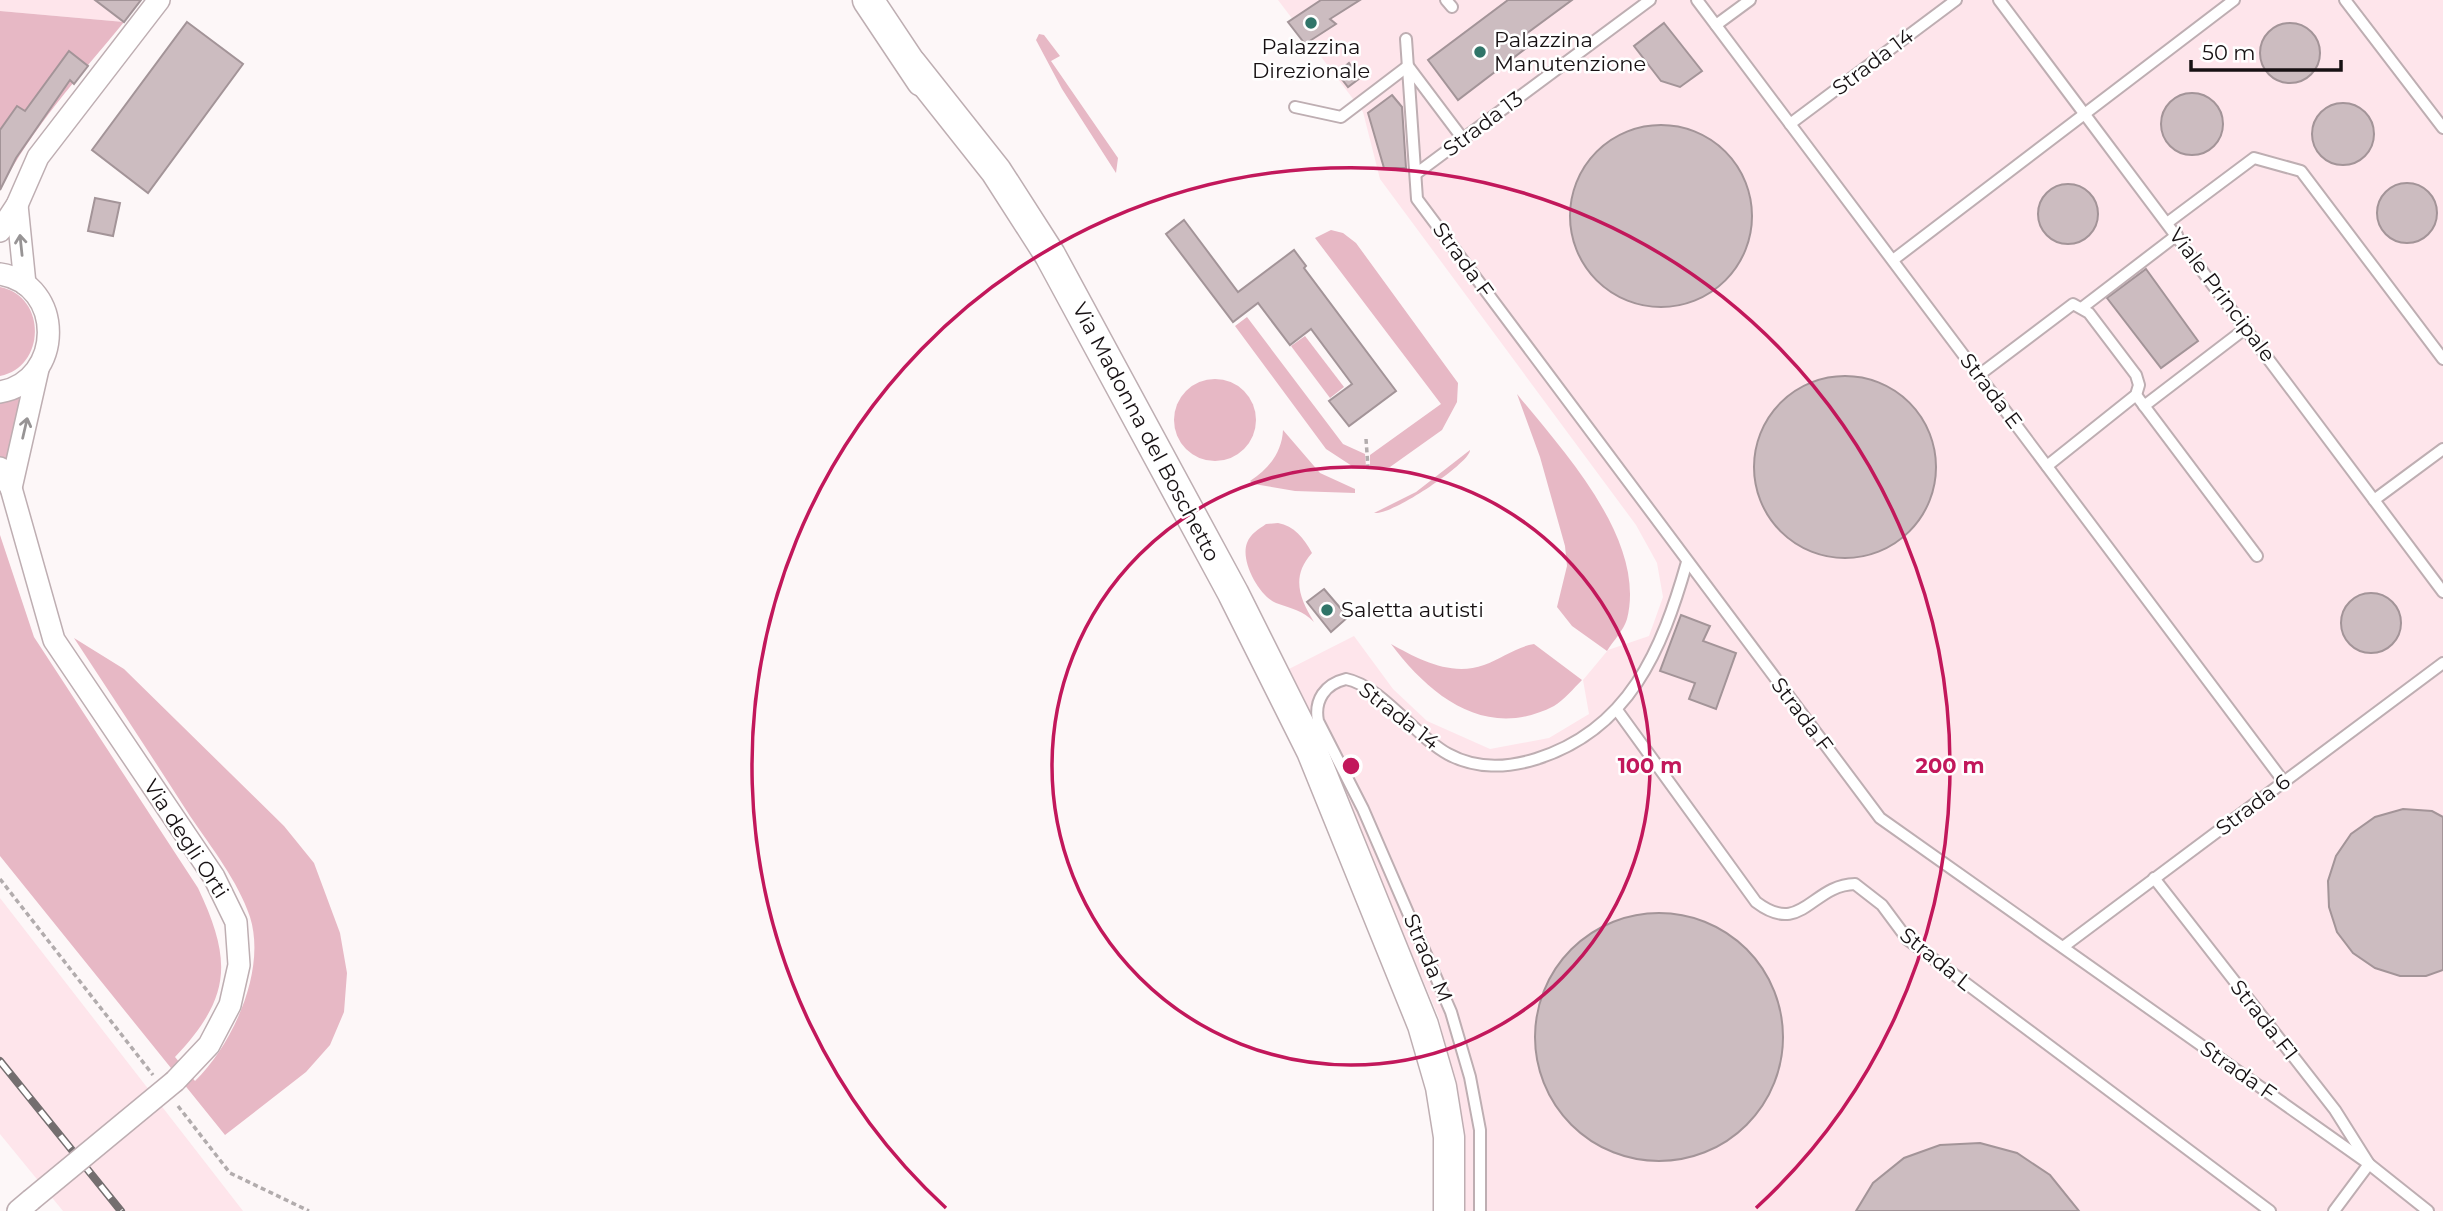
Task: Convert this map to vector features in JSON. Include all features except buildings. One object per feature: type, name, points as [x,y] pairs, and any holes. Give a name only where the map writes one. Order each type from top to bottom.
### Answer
[{"type":"main road","name":"Via Madonna del Boschetto","points":[[868,0],[912,65],[1032,260],[1291,746],[1339,822],[1423,1025],[1434,1062],[1449,1137],[1449,1211]]},
{"type":"street","points":[[0,231],[17,205],[38,157],[159,0]]},
{"type":"street","points":[[0,274],[25,284],[17,205]]},
{"type":"street","name":"Via degli Orti","points":[[11,488],[38,369],[47,352],[49,324],[39,298],[25,284]]},
{"type":"street","points":[[0,392],[25,382],[38,369]]},
{"type":"street","name":"Via degli Orti","points":[[0,468],[11,488],[54,640],[214,877],[236,922],[239,965],[230,1005],[209,1045],[169,1088],[24,1206]]},
{"type":"lane","name":"Strada 13","points":[[1417,173],[1650,0]]},
{"type":"lane","name":"Strada E","points":[[1697,0],[2284,782]]},
{"type":"lane","points":[[1716,25],[1750,0]]},
{"type":"lane","name":"Strada 14","points":[[1790,124],[1956,0]]},
{"type":"lane","name":"Viale Principale","points":[[1999,0],[2443,592]]},
{"type":"lane","points":[[1893,260],[2234,0]]},
{"type":"lane","points":[[2345,0],[2443,128]]},
{"type":"lane","name":"Strada F","points":[[1406,39],[1418,199],[1880,818],[2369,1164],[2428,1211]]},
{"type":"lane","points":[[1295,107],[1340,117],[1408,66],[1463,139]]},
{"type":"lane","points":[[2167,223],[2254,158],[2301,171],[2443,359]]},
{"type":"lane","points":[[2083,307],[2177,235]]},
{"type":"lane","points":[[1979,375],[2073,304],[2083,307],[2136,375],[2139,385],[2136,395],[2047,466]]},
{"type":"lane","points":[[2144,406],[2246,328]]},
{"type":"lane","points":[[2136,395],[2257,556]]},
{"type":"lane","points":[[2374,500],[2443,449]]},
{"type":"lane","name":"Strada 14","points":[[1318,721],[1316,708],[1321,695],[1339,680],[1354,680],[1449,755],[1486,766],[1521,764],[1559,752],[1595,732],[1617,710],[1661,639],[1674,608],[1687,562]]},
{"type":"lane","name":"Strada 6","points":[[2063,947],[2443,663]]},
{"type":"lane","name":"Strada L","points":[[1617,710],[1756,902],[1768,911],[1782,916],[1793,915],[1828,889],[1855,884],[1882,905],[1908,940],[2270,1211]]},
{"type":"lane","name":"Strada M","points":[[1318,721],[1363,809],[1451,1012],[1470,1077],[1480,1130],[1480,1211]]},
{"type":"lane","name":"Strada F1","points":[[2154,878],[2335,1110],[2369,1164]]},
{"type":"lane","points":[[2334,1211],[2369,1164]]},
{"type":"path","points":[[1366,439],[1368,468]]},
{"type":"path","points":[[0,879],[169,1088],[230,1173],[309,1211]]},
{"type":"shaded area","points":[[0,0],[141,0],[124,22],[0,11]]},
{"type":"shaded area","points":[[1278,0],[2443,0],[2443,1211],[1464,1211],[1464,1133],[1439,1018],[1353,816],[1283,672],[1354,636],[1393,689],[1427,721],[1490,749],[1549,738],[1589,714],[1583,680],[1608,650],[1649,636],[1663,597],[1657,563],[1636,525],[1380,179],[1363,112]]},
{"type":"shaded area","points":[[0,11],[124,22],[41,124],[0,190]]},
{"type":"shaded area","points":[[1039,34],[1044,35],[1060,56],[1051,61],[1118,158],[1116,173],[1062,89],[1036,40]]},
{"type":"shaded area","points":[[1331,230],[1343,233],[1356,243],[1458,383],[1457,402],[1442,430],[1390,467],[1370,467],[1370,455],[1441,404],[1315,238]]},
{"type":"shaded area","points":[[0,287],[15,293],[26,303],[33,317],[35,332],[33,346],[26,360],[15,370],[0,376]]},
{"type":"shaded area","points":[[1247,317],[1343,444],[1365,454],[1366,466],[1352,466],[1326,449],[1235,326]]},
{"type":"shaded area","points":[[1305,336],[1344,387],[1330,398],[1291,346]]},
{"type":"shaded area","points":[[1207,379],[1223,379],[1238,386],[1249,397],[1256,412],[1253,436],[1244,449],[1223,461],[1207,461],[1192,454],[1181,443],[1174,428],[1174,412],[1181,397],[1192,386]]},
{"type":"shaded area","points":[[26,390],[11,471],[0,463],[0,401],[17,398]]},
{"type":"shaded area","points":[[1517,394],[1597,498],[1625,559],[1630,589],[1627,619],[1607,651],[1572,626],[1557,607],[1567,566],[1565,546],[1540,457]]},
{"type":"shaded area","points":[[1283,430],[1320,473],[1355,489],[1355,493],[1295,491],[1250,481],[1273,459],[1280,446]]},
{"type":"shaded area","points":[[1470,450],[1445,476],[1413,498],[1383,512],[1374,513],[1416,492]]},
{"type":"shaded area","points":[[1278,523],[1298,534],[1312,553],[1301,570],[1299,579],[1301,596],[1314,622],[1301,612],[1270,599],[1252,577],[1246,559],[1247,543],[1255,532],[1266,524]]},
{"type":"shaded area","points":[[0,535],[34,637],[198,888],[209,913],[221,957],[221,977],[207,1015],[175,1057],[195,1081],[222,1048],[243,1006],[254,960],[250,917],[239,890],[74,638],[124,669],[284,826],[314,863],[340,933],[347,973],[344,1012],[330,1045],[306,1072],[225,1135],[0,856]]},
{"type":"shaded area","points":[[1391,644],[1435,665],[1459,669],[1484,665],[1534,644],[1582,680],[1554,706],[1529,716],[1505,718],[1483,715],[1462,708],[1442,696],[1423,681]]},
{"type":"shaded area","points":[[0,898],[243,1211],[63,1211],[0,1134]]},
{"type":"railway","points":[[0,1061],[121,1211]]},
{"type":"place","name":"Palazzina Direzionale","points":[[1311,23]]},
{"type":"place","name":"Palazzina Manutenzione","points":[[1480,52]]},
{"type":"place","name":"Saletta autisti","points":[[1327,610]]}]
